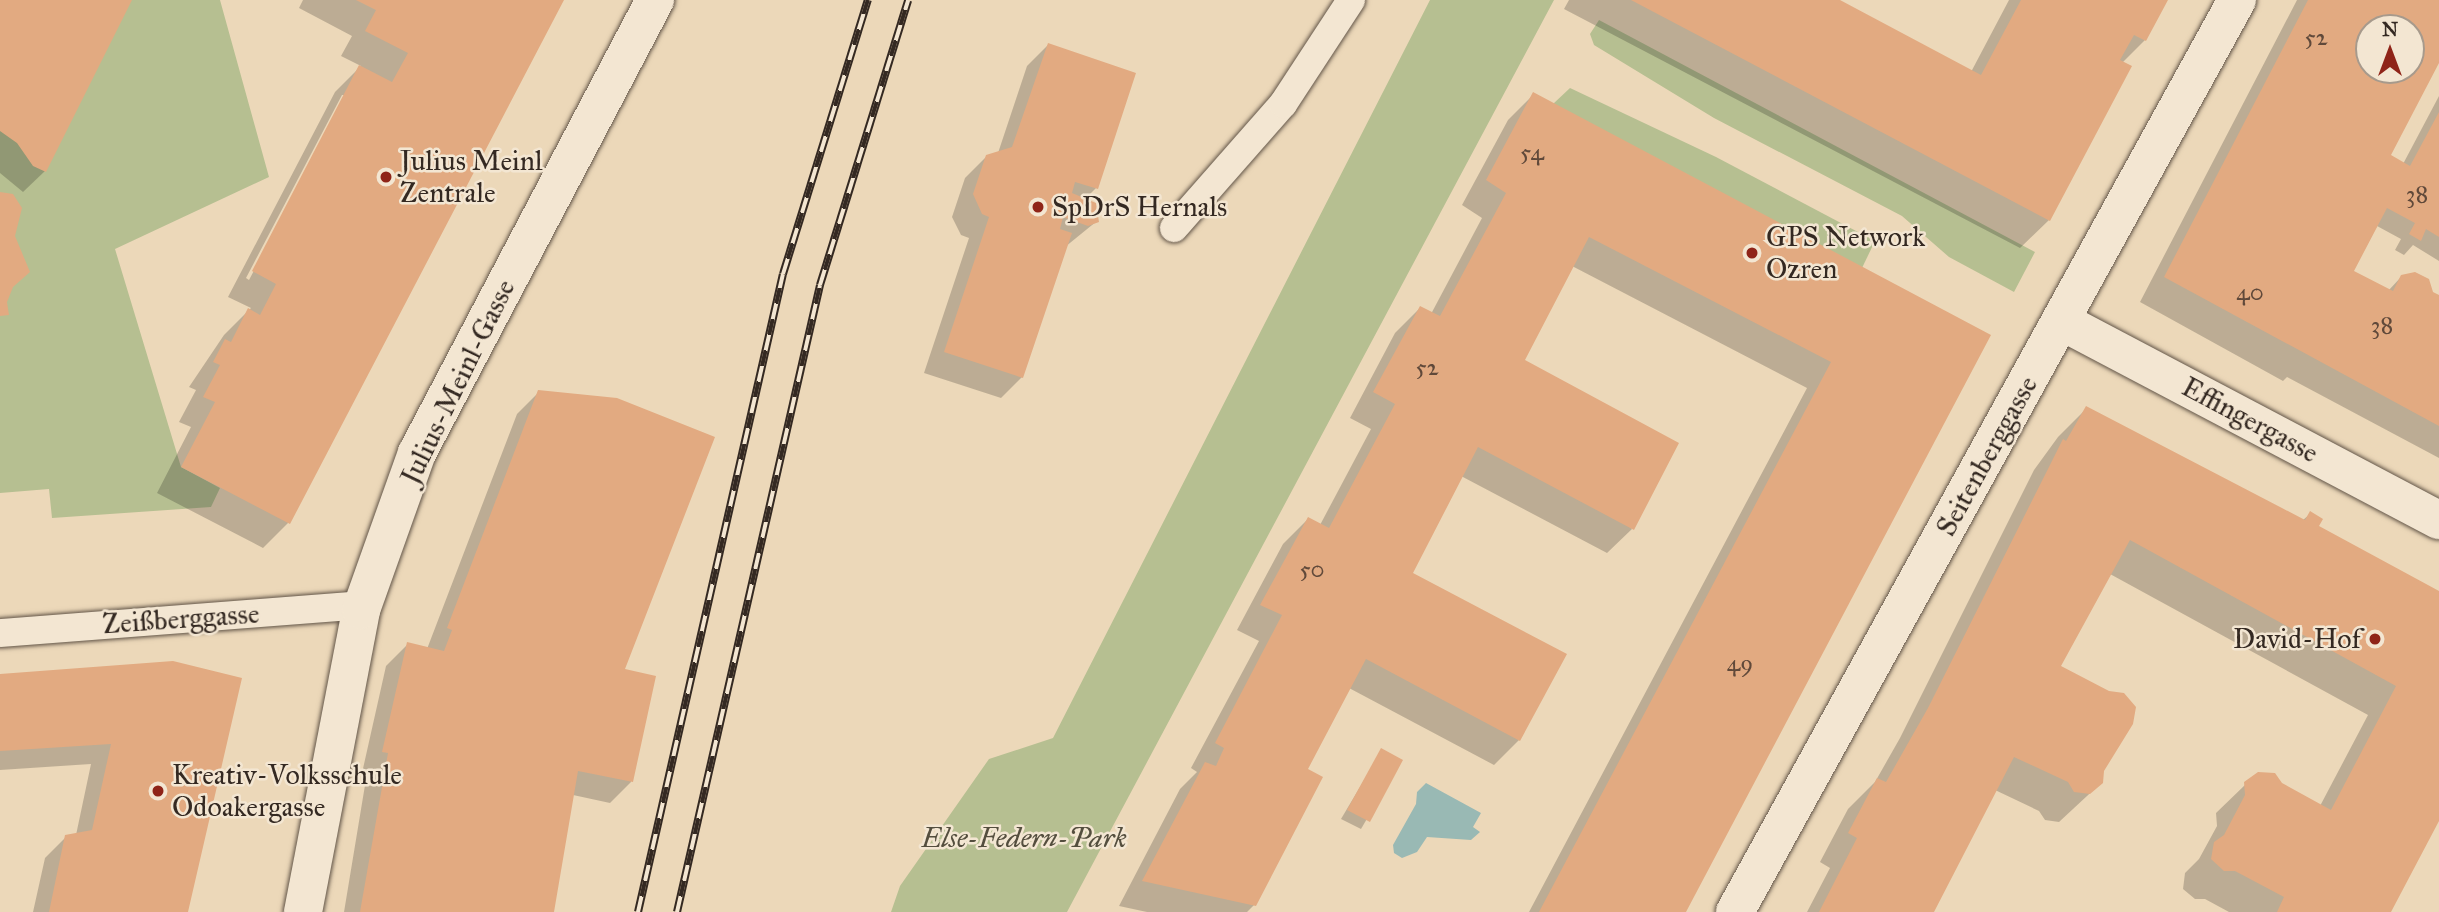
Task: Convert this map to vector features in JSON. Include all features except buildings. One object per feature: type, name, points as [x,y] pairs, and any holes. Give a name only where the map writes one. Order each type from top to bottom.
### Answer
[{"type":"street","name":"Julius-Meinl-Gasse","points":[[303,912],[363,606],[417,453],[655,0]]},
{"type":"street","name":"Seitenberggasse","points":[[1735,912],[2237,0]]},
{"type":"street","name":"Effingergasse","points":[[2061,321],[2439,520]]},
{"type":"lane","points":[[1174,228],[1283,104],[1351,0]]},
{"type":"lane","name":"Zeißberggasse","points":[[0,633],[363,606]]},
{"type":"green space","points":[[0,0],[220,0],[269,177],[115,249],[181,467],[220,488],[211,507],[52,518],[49,489],[0,493]]},
{"type":"green space","name":"Else-Federn-Park","points":[[1430,0],[1554,0],[1067,912],[891,912],[900,886],[989,759],[1053,738]]},
{"type":"green space","points":[[1599,20],[2035,252],[2014,292],[1949,257],[1902,216],[1714,118],[1594,45],[1590,34]]},
{"type":"green space","points":[[1570,88],[1716,157],[1875,241],[1862,268],[1553,104]]},
{"type":"water","points":[[1426,783],[1481,813],[1473,827],[1480,832],[1471,840],[1427,837],[1417,852],[1402,858],[1394,853],[1393,845],[1416,804],[1417,792]]},
{"type":"railway","points":[[638,912],[783,274],[868,0]]},
{"type":"railway","points":[[677,912],[820,285],[908,0]]},
{"type":"place","name":"Julius Meinl Zentrale","points":[[386,177]]},
{"type":"place","name":"SpDrS Hernals","points":[[1038,207]]},
{"type":"place","name":"GPS Network Ozren","points":[[1752,253]]},
{"type":"place","name":"David-Hof","points":[[2375,639]]},
{"type":"place","name":"Kreativ-Volksschule Odoakergasse","points":[[158,791]]}]
